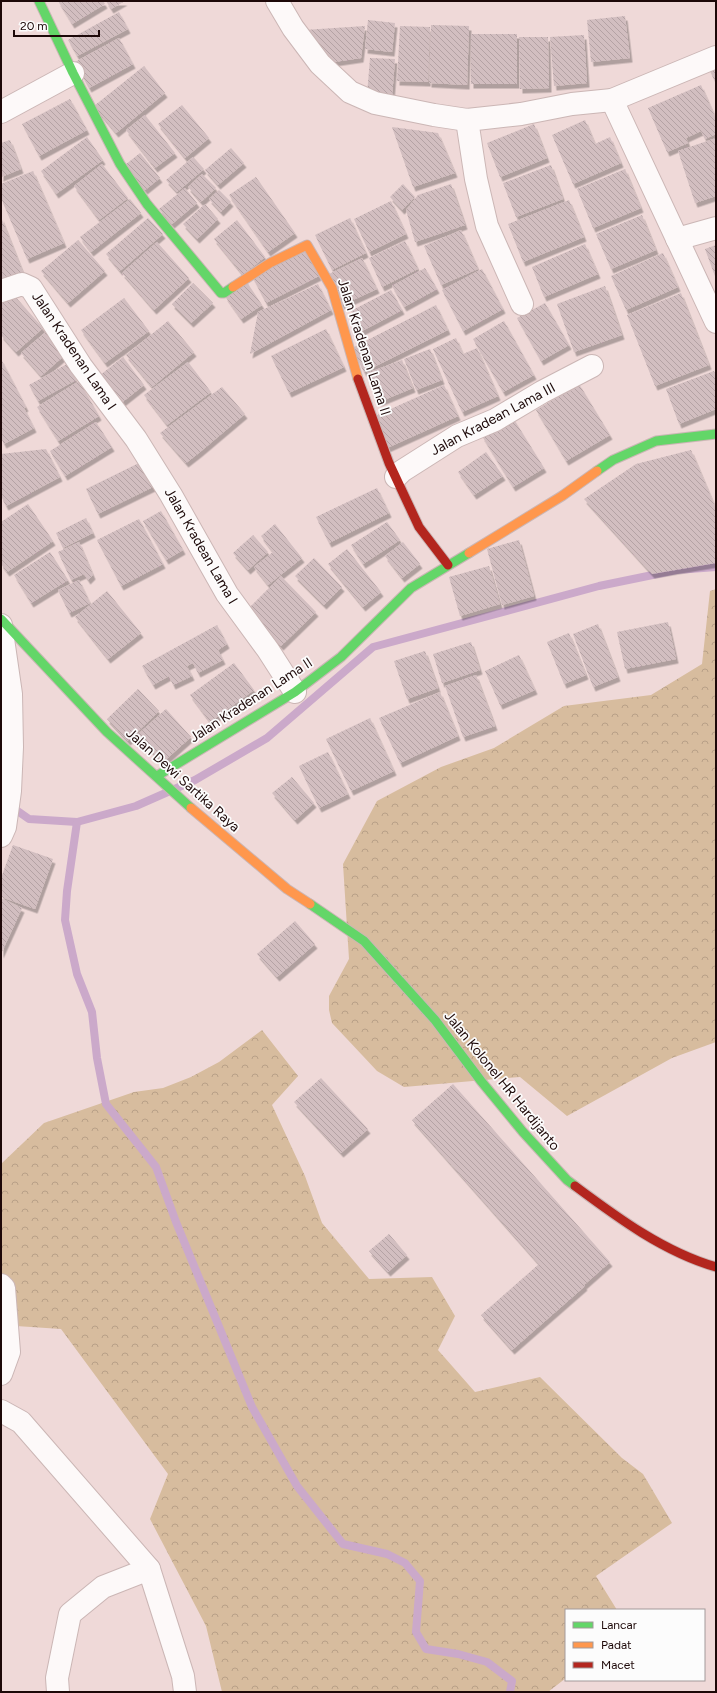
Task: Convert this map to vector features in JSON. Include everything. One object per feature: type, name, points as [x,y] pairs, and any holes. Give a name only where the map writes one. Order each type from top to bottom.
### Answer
[{"type":"street","points":[[1,112],[73,73],[39,1]]},
{"type":"street","points":[[277,1],[293,28],[320,64],[350,92],[375,104],[434,116],[467,120],[521,114],[572,104],[612,100],[716,57]]},
{"type":"street","name":"Jalan Kradenan Lama II","points":[[73,73],[120,164],[147,204],[221,293],[224,294],[270,263],[307,245],[310,248],[332,288],[357,376],[389,463],[419,527],[448,564]]},
{"type":"street","points":[[612,100],[716,322]]},
{"type":"street","points":[[467,120],[476,179],[487,226],[522,304]]},
{"type":"street","points":[[677,239],[716,228]]},
{"type":"street","name":"Jalan Kradenan Lama I","points":[[1,291],[22,284],[31,288],[82,366],[136,439]]},
{"type":"street","name":"Jalan Kradean Lama III","points":[[396,477],[402,470],[457,436],[495,420],[542,392],[592,366]]},
{"type":"street","name":"Jalan Kradenan Lama II","points":[[160,779],[294,692],[341,657],[411,588],[448,564],[478,548],[562,496],[613,460],[656,441],[716,434]]},
{"type":"street","name":"Jalan Kradean Lama I","points":[[136,439],[172,495],[227,594],[268,650],[294,692]]},
{"type":"street","name":"Jalan Dewi Sartika Raya","points":[[1,619],[107,732],[199,815],[286,889],[364,941]]},
{"type":"street","points":[[1,625],[11,694],[12,747],[10,791],[3,831]]},
{"type":"street","name":"Jalan Kolonel HR Hardijanto","points":[[364,941],[435,1020],[481,1081],[523,1132],[567,1180],[613,1214],[656,1240],[696,1261],[716,1267]]},
{"type":"street","points":[[1,1285],[4,1288],[9,1352],[1,1374]]},
{"type":"street","points":[[1,1411],[21,1422],[149,1569],[183,1676],[185,1692]]},
{"type":"street","points":[[58,1692],[57,1678],[70,1614],[103,1587],[149,1569]]},
{"type":"green space","points":[[716,589],[716,1042],[672,1058],[567,1116],[520,1077],[404,1087],[377,1071],[332,1023],[329,1010],[329,996],[349,959],[343,864],[377,801],[441,767],[494,748],[564,706],[651,695],[702,664],[710,591]]},
{"type":"green space","points":[[262,1030],[298,1076],[272,1105],[305,1176],[322,1223],[369,1279],[432,1277],[455,1316],[438,1350],[475,1392],[540,1377],[622,1458],[643,1474],[672,1523],[596,1576],[616,1609],[565,1609],[565,1679],[548,1692],[222,1692],[206,1626],[150,1519],[168,1474],[61,1329],[1,1325],[1,1164],[44,1123],[134,1092],[163,1088],[191,1077],[219,1062]]},
{"type":"building","points":[[58,1],[103,1],[105,4],[72,24]]},
{"type":"building","points":[[106,1],[125,1],[111,9]]},
{"type":"building","points":[[119,12],[128,29],[77,56],[68,40]]},
{"type":"building","points":[[625,16],[630,58],[591,62],[587,20]]},
{"type":"building","points":[[368,20],[395,23],[392,52],[365,49]]},
{"type":"building","points":[[431,25],[469,26],[467,85],[429,83]]},
{"type":"building","points":[[365,26],[361,58],[327,63],[304,30]]},
{"type":"building","points":[[400,26],[430,27],[428,82],[397,81]]},
{"type":"building","points":[[471,34],[517,34],[517,84],[471,84]]},
{"type":"building","points":[[584,35],[587,83],[554,86],[550,37]]},
{"type":"building","points":[[519,37],[548,37],[549,88],[520,89]]},
{"type":"building","points":[[119,38],[133,64],[89,88],[75,62]]},
{"type":"building","points":[[370,58],[395,59],[392,97],[367,95]]},
{"type":"building","points":[[716,58],[716,84],[706,62]]},
{"type":"building","points":[[144,66],[165,93],[116,133],[94,106]]},
{"type":"building","points":[[701,85],[716,119],[716,134],[705,139],[701,131],[686,138],[688,143],[667,152],[648,108]]},
{"type":"building","points":[[70,99],[87,130],[39,156],[22,124]]},
{"type":"building","points":[[182,105],[209,138],[185,158],[158,124]]},
{"type":"building","points":[[145,115],[175,153],[155,168],[126,130]]},
{"type":"building","points":[[585,120],[595,144],[610,137],[621,163],[573,184],[552,135]]},
{"type":"building","points":[[534,124],[547,158],[500,177],[487,143]]},
{"type":"building","points":[[392,127],[438,133],[455,173],[413,187]]},
{"type":"building","points":[[87,137],[103,160],[56,194],[41,171]]},
{"type":"building","points":[[716,138],[716,196],[695,203],[678,151]]},
{"type":"building","points":[[10,140],[21,169],[1,177],[1,143]]},
{"type":"building","points":[[231,148],[244,163],[218,185],[205,170]]},
{"type":"building","points":[[140,153],[160,178],[145,190],[125,165]]},
{"type":"building","points":[[193,157],[204,169],[177,192],[166,180]]},
{"type":"building","points":[[102,164],[128,198],[99,220],[74,186]]},
{"type":"building","points":[[551,165],[563,199],[516,217],[503,183]]},
{"type":"building","points":[[625,169],[641,208],[593,228],[577,189]]},
{"type":"building","points":[[33,171],[64,243],[27,259],[1,198],[1,184]]},
{"type":"building","points":[[202,174],[216,188],[201,202],[188,187]]},
{"type":"building","points":[[256,177],[295,233],[268,252],[229,195]]},
{"type":"building","points":[[403,184],[415,197],[402,210],[390,197]]},
{"type":"building","points":[[451,184],[465,225],[415,242],[406,210],[418,195]]},
{"type":"building","points":[[185,188],[197,203],[172,224],[159,209]]},
{"type":"building","points":[[219,190],[231,202],[221,212],[209,199]]},
{"type":"building","points":[[130,199],[141,213],[91,252],[80,237]]},
{"type":"building","points":[[569,200],[584,237],[523,262],[508,224]]},
{"type":"building","points":[[391,201],[406,234],[369,252],[354,219]]},
{"type":"building","points":[[205,204],[218,219],[197,239],[183,224]]},
{"type":"building","points":[[642,215],[656,250],[611,269],[596,234]]},
{"type":"building","points":[[1,217],[24,275],[1,284]]},
{"type":"building","points":[[148,218],[163,234],[120,271],[106,254]]},
{"type":"building","points":[[350,218],[366,253],[332,270],[315,235]]},
{"type":"building","points":[[237,220],[265,257],[243,275],[214,239]]},
{"type":"building","points":[[461,230],[478,269],[441,285],[424,246]]},
{"type":"building","points":[[78,240],[105,271],[68,303],[41,271]]},
{"type":"building","points":[[405,241],[418,269],[382,287],[369,258]]},
{"type":"building","points":[[157,242],[189,278],[154,310],[122,273]]},
{"type":"building","points":[[585,244],[598,274],[544,297],[532,267]]},
{"type":"building","points":[[716,245],[716,279],[705,249]]},
{"type":"building","points":[[304,248],[319,276],[266,303],[252,276]]},
{"type":"building","points":[[663,253],[678,287],[626,310],[611,276]]},
{"type":"building","points":[[362,258],[377,289],[342,305],[327,275]]},
{"type":"building","points":[[425,268],[437,289],[404,307],[392,286]]},
{"type":"building","points":[[482,269],[503,309],[463,331],[442,290]]},
{"type":"building","points":[[246,281],[262,305],[241,319],[225,296]]},
{"type":"building","points":[[193,283],[213,303],[191,323],[172,304]]},
{"type":"building","points":[[318,284],[331,310],[250,354],[258,312]]},
{"type":"building","points":[[605,286],[622,335],[574,352],[557,304]]},
{"type":"building","points":[[391,290],[402,310],[362,331],[351,311]]},
{"type":"building","points":[[12,293],[43,328],[16,352],[1,335],[1,303]]},
{"type":"building","points":[[681,293],[709,365],[655,386],[627,315]]},
{"type":"building","points":[[124,298],[149,331],[105,363],[81,330]]},
{"type":"building","points":[[545,303],[569,345],[541,361],[517,318]]},
{"type":"building","points":[[436,305],[448,330],[364,372],[352,348]]},
{"type":"building","points":[[168,321],[194,352],[152,387],[126,355]]},
{"type":"building","points":[[504,321],[534,375],[503,392],[473,339]]},
{"type":"building","points":[[326,329],[344,367],[289,393],[271,356]]},
{"type":"building","points":[[46,332],[65,355],[41,376],[21,353]]},
{"type":"building","points":[[456,338],[463,354],[477,348],[498,396],[462,412],[433,349]]},
{"type":"building","points":[[430,349],[442,380],[416,390],[404,359]]},
{"type":"building","points":[[123,357],[144,385],[120,404],[99,376]]},
{"type":"building","points":[[1,359],[26,407],[24,408],[34,428],[4,444],[1,438]]},
{"type":"building","points":[[402,360],[413,388],[379,402],[367,373]]},
{"type":"building","points":[[188,362],[211,392],[167,425],[144,395]]},
{"type":"building","points":[[67,364],[76,380],[38,401],[29,385]]},
{"type":"building","points":[[714,371],[716,376],[716,409],[679,424],[666,389]]},
{"type":"building","points":[[79,381],[99,416],[58,441],[37,407]]},
{"type":"building","points":[[579,384],[610,435],[566,461],[536,410]]},
{"type":"building","points":[[444,385],[458,416],[387,448],[373,417]]},
{"type":"building","points":[[222,387],[245,414],[186,463],[160,433]]},
{"type":"building","points":[[513,418],[544,468],[513,487],[482,436]]},
{"type":"building","points":[[96,422],[112,447],[65,476],[50,451]]},
{"type":"building","points":[[46,449],[60,477],[6,506],[1,496],[1,454]]},
{"type":"building","points":[[691,450],[716,509],[716,563],[652,574],[584,499],[636,464]]},
{"type":"building","points":[[486,452],[503,476],[474,495],[458,472]]},
{"type":"building","points":[[143,461],[155,486],[98,514],[86,489]]},
{"type":"building","points":[[377,488],[389,513],[329,543],[316,517]]},
{"type":"building","points":[[28,504],[53,541],[7,572],[1,564],[1,522]]},
{"type":"building","points":[[161,511],[183,550],[166,560],[143,521]]},
{"type":"building","points":[[86,518],[93,533],[63,548],[56,533]]},
{"type":"building","points":[[139,519],[163,564],[121,586],[97,540]]},
{"type":"building","points":[[387,522],[400,540],[363,564],[351,545]]},
{"type":"building","points":[[275,524],[302,558],[268,585],[254,567],[273,552],[261,536]]},
{"type":"building","points":[[253,535],[268,552],[248,570],[233,553]]},
{"type":"building","points":[[519,540],[534,596],[502,605],[487,549]]},
{"type":"building","points":[[79,542],[93,575],[88,580],[84,574],[71,580],[58,552]]},
{"type":"building","points":[[403,542],[420,564],[402,578],[385,556]]},
{"type":"building","points":[[347,549],[381,592],[363,607],[328,564]]},
{"type":"building","points":[[50,552],[68,580],[31,603],[14,575]]},
{"type":"building","points":[[314,558],[342,587],[324,605],[295,576]]},
{"type":"building","points":[[489,566],[500,604],[460,616],[449,577]]},
{"type":"building","points":[[281,576],[316,612],[281,646],[246,611]]},
{"type":"building","points":[[79,580],[90,603],[69,613],[58,590]]},
{"type":"building","points":[[107,591],[141,633],[108,659],[75,617]]},
{"type":"building","points":[[668,622],[676,659],[625,669],[617,632]]},
{"type":"building","points":[[598,624],[618,677],[593,687],[573,634]]},
{"type":"building","points":[[217,625],[227,644],[218,650],[223,660],[198,673],[193,663],[187,666],[192,676],[173,685],[169,676],[153,685],[142,666]]},
{"type":"building","points":[[569,633],[586,675],[564,684],[547,642]]},
{"type":"building","points":[[471,642],[480,670],[442,683],[433,654]]},
{"type":"building","points":[[425,651],[438,688],[407,699],[394,661]]},
{"type":"building","points":[[519,655],[535,690],[500,705],[485,671]]},
{"type":"building","points":[[234,663],[254,690],[210,722],[190,695]]},
{"type":"building","points":[[476,675],[495,726],[463,737],[445,686]]},
{"type":"building","points":[[138,689],[159,711],[128,741],[107,719]]},
{"type":"building","points":[[440,692],[458,736],[400,763],[379,718]]},
{"type":"building","points":[[166,709],[191,737],[162,763],[137,735]]},
{"type":"building","points":[[370,718],[394,771],[351,791],[326,739]]},
{"type":"building","points":[[328,752],[348,794],[319,808],[299,766]]},
{"type":"building","points":[[292,777],[314,803],[295,820],[272,793]]},
{"type":"building","points":[[13,845],[53,859],[35,909],[1,897],[1,878]]},
{"type":"building","points":[[1,898],[22,908],[1,954]]},
{"type":"building","points":[[295,921],[315,944],[277,977],[257,954]]},
{"type":"building","points":[[321,1078],[368,1129],[341,1153],[294,1102]]},
{"type":"building","points":[[453,1084],[610,1262],[512,1350],[481,1315],[539,1264],[412,1120]]},
{"type":"building","points":[[389,1234],[407,1255],[388,1272],[369,1251]]},
{"type":"waterway","points":[[9,805],[29,819],[77,822],[136,806],[195,780],[267,738],[373,647],[599,586],[677,570],[716,567]]},
{"type":"waterway","points":[[77,822],[67,891],[65,920],[77,974],[92,1012],[97,1058],[106,1104],[156,1167],[176,1222],[252,1407],[297,1486],[343,1544],[387,1554],[405,1563],[420,1581],[416,1632],[426,1649],[458,1654],[487,1662],[512,1681],[510,1692]]},
{"type":"traffic: fast","points":[[39,1],[73,73],[120,164],[147,204],[221,293],[224,293],[233,287]]},
{"type":"traffic: fast","points":[[597,471],[613,460],[656,441],[716,434]]},
{"type":"traffic: fast","points":[[157,776],[295,692],[341,657],[411,588],[469,553]]},
{"type":"traffic: fast","points":[[1,619],[107,732],[191,808]]},
{"type":"traffic: fast","points":[[310,904],[364,941],[435,1020],[481,1081],[523,1132],[567,1180],[575,1186]]},
{"type":"traffic: slow","points":[[233,287],[270,263],[307,245],[332,288],[358,379]]},
{"type":"traffic: slow","points":[[469,553],[562,496],[597,471]]},
{"type":"traffic: slow","points":[[191,808],[287,889],[310,904]]},
{"type":"traffic: jam","points":[[358,379],[389,463],[419,527],[448,565]]},
{"type":"traffic: jam","points":[[575,1186],[642,1233],[678,1253],[716,1267]]}]
